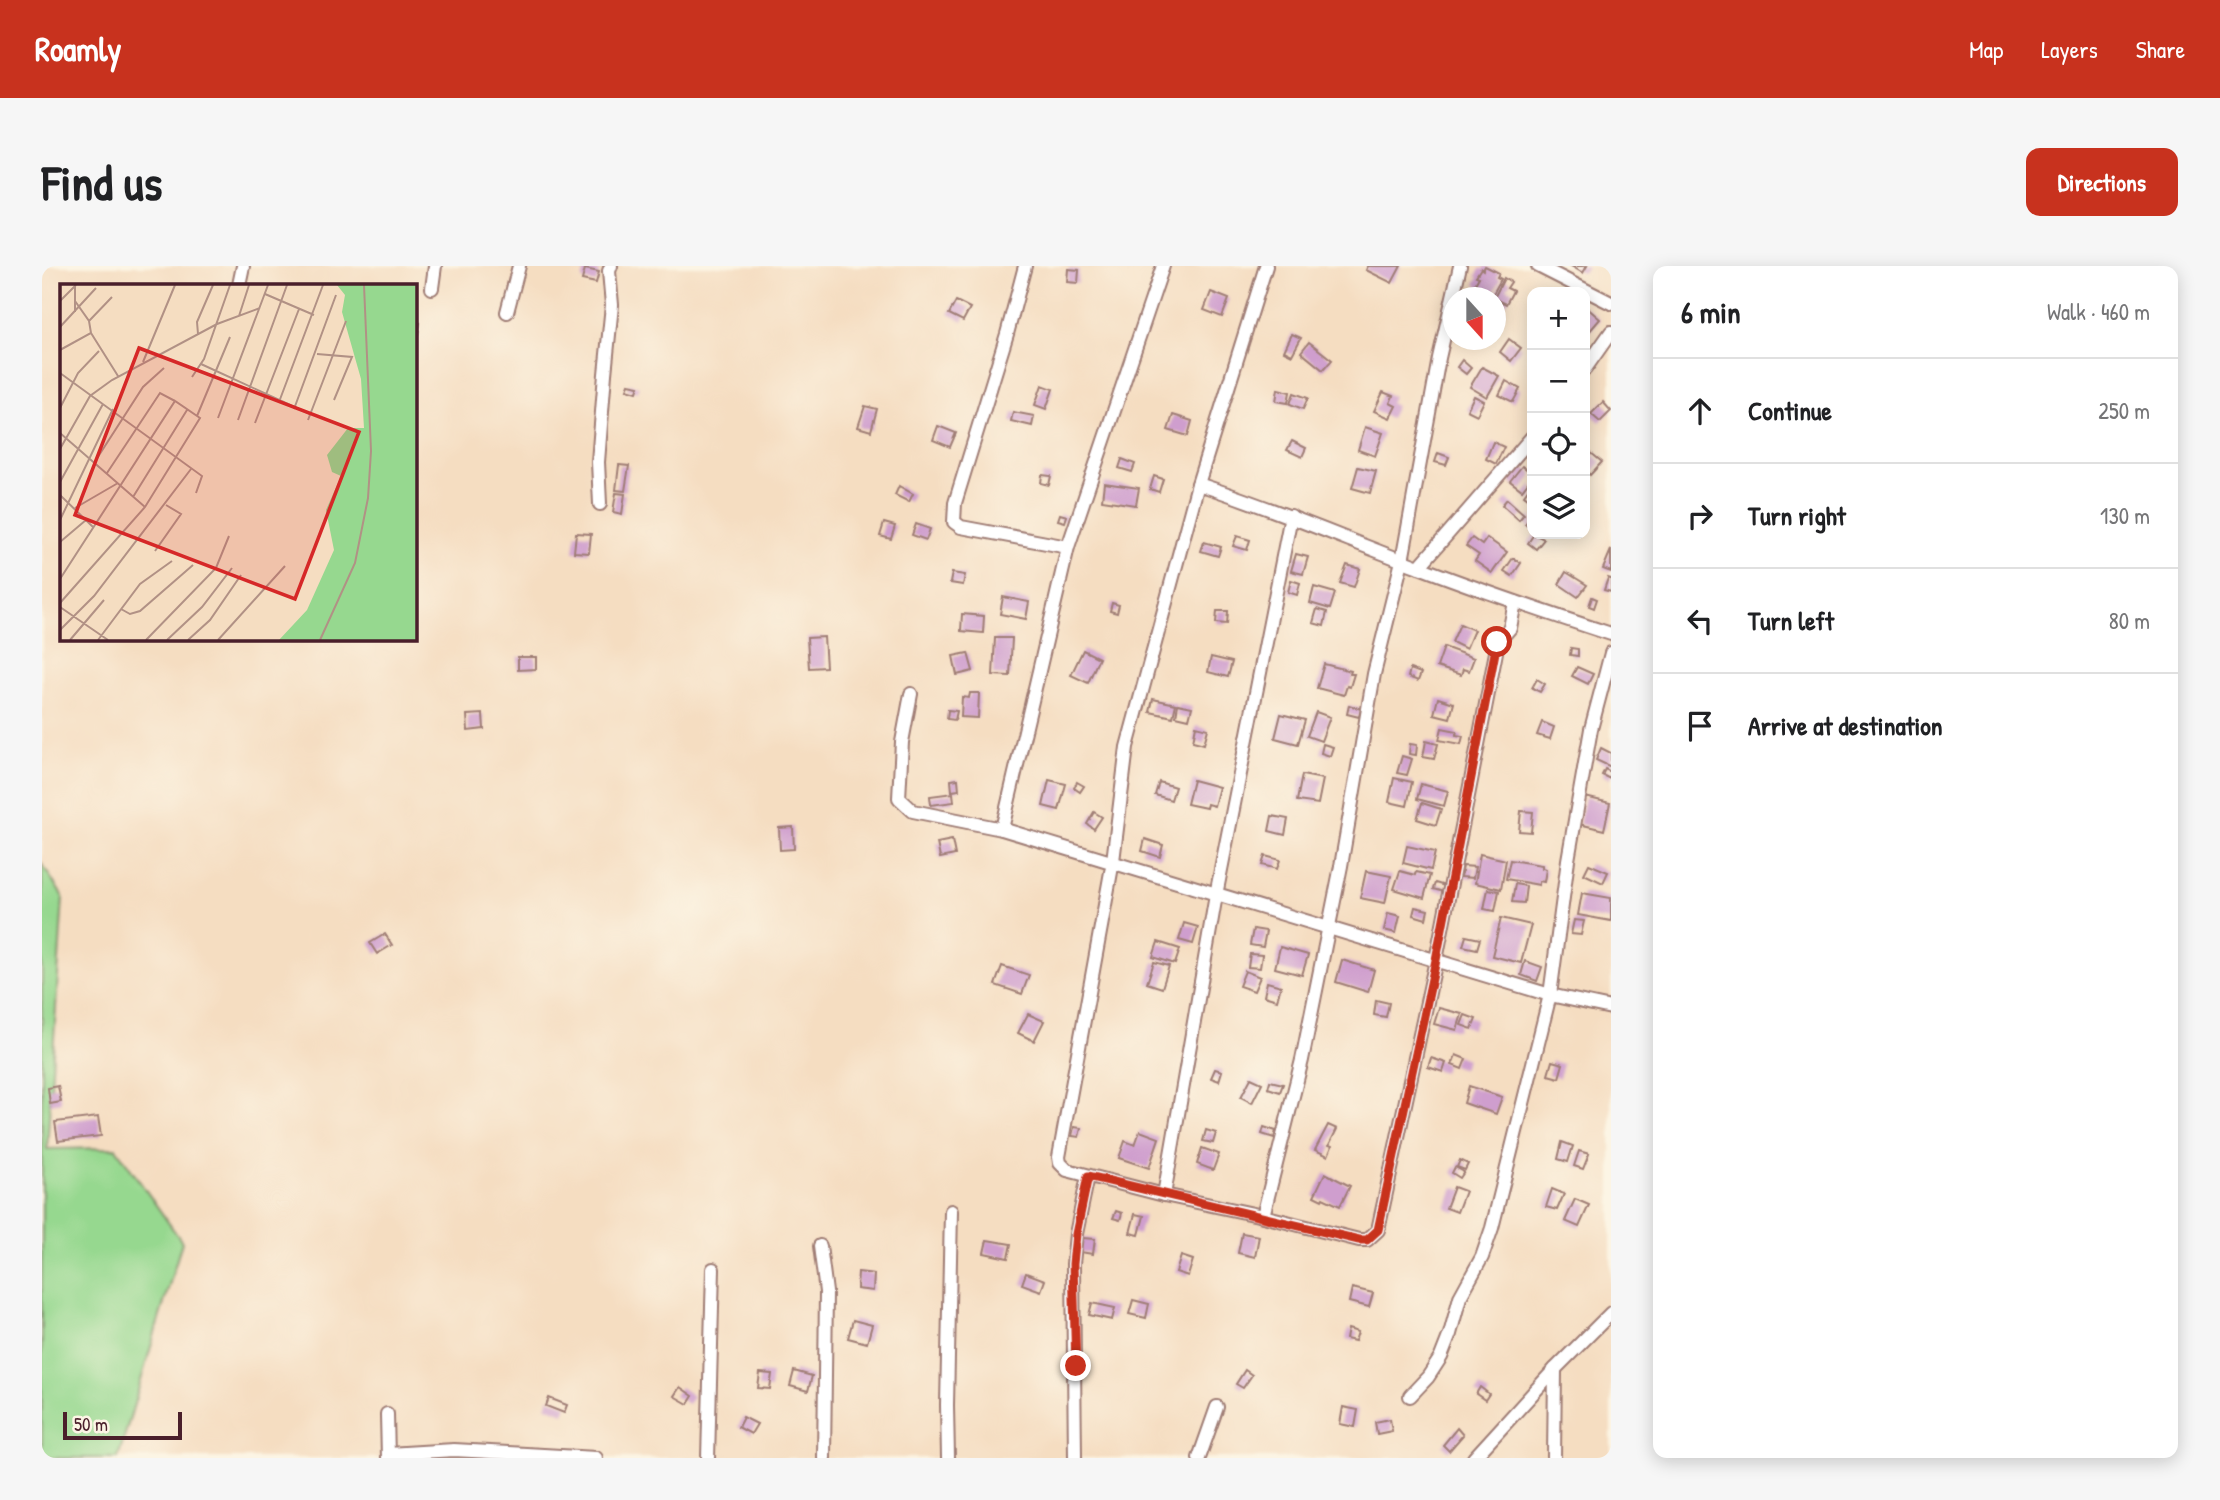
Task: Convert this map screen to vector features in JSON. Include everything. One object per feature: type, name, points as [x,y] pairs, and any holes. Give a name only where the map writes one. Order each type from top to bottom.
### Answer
[{"type":"street","points":[[239,284],[243,266]]},
{"type":"street","points":[[432,288],[435,266]]},
{"type":"street","points":[[507,312],[519,266]]},
{"type":"street","points":[[600,504],[598,462],[612,305],[609,271],[611,266]]},
{"type":"street","points":[[1025,266],[1007,334],[958,491],[954,522],[961,527],[1068,547]]},
{"type":"street","points":[[1002,829],[1068,547],[1163,266]]},
{"type":"street","points":[[1266,266],[1198,484],[1127,747],[1113,861],[1059,1157],[1063,1167],[1164,1195],[1359,1240],[1367,1240],[1378,1230],[1436,960],[1497,642],[1510,628],[1515,602]]},
{"type":"street","points":[[1263,1216],[1302,1060],[1329,930],[1374,674],[1402,561],[1439,358],[1460,266]]},
{"type":"street","points":[[1538,266],[1611,303]]},
{"type":"street","points":[[1590,362],[1611,332]]},
{"type":"street","points":[[1419,567],[1527,443]]},
{"type":"street","points":[[1198,484],[1291,516],[1402,561],[1611,634]]},
{"type":"street","points":[[1164,1195],[1216,895],[1291,516]]},
{"type":"street","points":[[1410,1396],[1428,1377],[1441,1357],[1460,1297],[1482,1257],[1492,1228],[1550,995],[1568,860],[1591,729],[1611,653]]},
{"type":"street","points":[[911,694],[902,742],[899,798],[913,811],[1002,829],[1550,995],[1611,1008]]},
{"type":"street","points":[[1075,1458],[1073,1264],[1088,1176]]},
{"type":"street","points":[[948,1458],[951,1211]]},
{"type":"street","points":[[820,1246],[826,1292],[824,1458]]},
{"type":"street","points":[[708,1458],[713,1269]]},
{"type":"street","points":[[1474,1458],[1555,1369],[1611,1313]]},
{"type":"street","points":[[1554,1458],[1555,1369]]},
{"type":"street","points":[[1199,1458],[1217,1407]]},
{"type":"street","points":[[387,1414],[388,1456],[454,1450],[501,1455],[596,1458]]},
{"type":"green space","points":[[42,864],[63,897],[47,1149],[116,1148],[182,1242],[118,1458],[42,1458]]},
{"type":"building","points":[[1368,266],[1401,266],[1392,283],[1366,270]]},
{"type":"building","points":[[1485,266],[1499,273],[1497,277],[1501,279],[1497,287],[1480,287],[1475,284],[1479,277],[1476,276],[1481,268],[1483,270]]},
{"type":"building","points":[[1571,266],[1587,266],[1583,273]]},
{"type":"building","points":[[585,269],[599,272],[596,283],[582,280]]},
{"type":"building","points":[[1068,269],[1079,270],[1078,283],[1067,282]]},
{"type":"building","points":[[1504,278],[1511,282],[1507,288],[1513,291],[1506,304],[1506,287],[1500,287]]},
{"type":"building","points":[[1211,292],[1229,299],[1222,317],[1204,310]]},
{"type":"building","points":[[956,301],[970,308],[963,321],[949,314]]},
{"type":"building","points":[[1590,310],[1600,319],[1590,331]]},
{"type":"building","points":[[416,321],[420,323],[418,334],[416,333]]},
{"type":"building","points":[[1292,334],[1301,338],[1292,355],[1284,351]]},
{"type":"building","points":[[1509,339],[1521,348],[1511,361],[1500,352],[1506,350]]},
{"type":"building","points":[[1309,342],[1332,360],[1323,370],[1301,352]]},
{"type":"building","points":[[1462,360],[1471,368],[1466,374],[1457,367]]},
{"type":"building","points":[[1482,367],[1499,376],[1487,397],[1470,387]]},
{"type":"building","points":[[1506,381],[1520,389],[1513,402],[1499,395]]},
{"type":"building","points":[[629,384],[639,386],[637,392],[627,389]]},
{"type":"building","points":[[1042,385],[1053,389],[1046,409],[1035,405]]},
{"type":"building","points":[[1278,389],[1290,392],[1288,403],[1276,401]]},
{"type":"building","points":[[1383,392],[1393,396],[1390,403],[1396,406],[1390,418],[1374,411]]},
{"type":"building","points":[[1294,393],[1308,398],[1303,409],[1290,404]]},
{"type":"building","points":[[1474,396],[1484,401],[1477,415],[1467,410]]},
{"type":"building","points":[[1603,402],[1611,411],[1600,422],[1591,414]]},
{"type":"building","points":[[865,406],[877,409],[871,431],[858,427]]},
{"type":"building","points":[[1013,412],[1034,416],[1032,426],[1011,421]]},
{"type":"building","points":[[1173,415],[1192,421],[1188,436],[1168,430]]},
{"type":"building","points":[[938,426],[956,433],[950,447],[933,440]]},
{"type":"building","points":[[1365,427],[1383,433],[1375,456],[1358,450]]},
{"type":"building","points":[[1292,441],[1306,448],[1302,457],[1287,450]]},
{"type":"building","points":[[1493,442],[1504,447],[1496,464],[1486,459]]},
{"type":"building","points":[[1590,452],[1602,462],[1590,475]]},
{"type":"building","points":[[1438,453],[1449,457],[1446,465],[1435,462]]},
{"type":"building","points":[[1122,459],[1135,464],[1132,472],[1119,468]]},
{"type":"building","points":[[619,465],[629,466],[625,491],[616,490]]},
{"type":"building","points":[[1522,466],[1527,470],[1527,484],[1522,490],[1510,481]]},
{"type":"building","points":[[1358,467],[1376,471],[1370,493],[1352,488]]},
{"type":"building","points":[[1042,475],[1051,476],[1049,485],[1041,483]]},
{"type":"building","points":[[1154,476],[1163,479],[1159,492],[1150,489]]},
{"type":"building","points":[[1104,483],[1139,488],[1136,505],[1102,500]]},
{"type":"building","points":[[899,486],[913,494],[909,502],[895,495]]},
{"type":"building","points":[[616,493],[625,494],[622,514],[613,512]]},
{"type":"building","points":[[1507,499],[1524,514],[1519,520],[1502,505]]},
{"type":"building","points":[[1060,514],[1067,516],[1065,522],[1058,520]]},
{"type":"building","points":[[884,523],[895,526],[891,539],[880,536]]},
{"type":"building","points":[[916,524],[930,529],[926,540],[912,535]]},
{"type":"building","points":[[576,533],[591,534],[589,553],[574,552]]},
{"type":"building","points":[[1237,536],[1250,540],[1247,550],[1233,546]]},
{"type":"building","points":[[1472,538],[1482,545],[1487,538],[1507,552],[1492,573],[1475,561],[1479,555],[1466,546]]},
{"type":"building","points":[[1531,539],[1544,539],[1536,549],[1528,543]]},
{"type":"building","points":[[1204,542],[1221,547],[1218,556],[1201,551]]},
{"type":"building","points":[[1611,550],[1611,572],[1603,569]]},
{"type":"building","points":[[1296,554],[1308,557],[1303,574],[1291,571]]},
{"type":"building","points":[[1513,558],[1521,563],[1512,576],[1504,571]]},
{"type":"building","points":[[1347,565],[1360,569],[1354,587],[1340,583]]},
{"type":"building","points":[[1566,572],[1587,585],[1578,597],[1559,584]]},
{"type":"building","points":[[952,573],[965,575],[963,585],[950,583]]},
{"type":"building","points":[[1608,578],[1611,579],[1611,592],[1604,590]]},
{"type":"building","points":[[1291,580],[1300,583],[1297,595],[1288,592]]},
{"type":"building","points":[[1314,587],[1335,593],[1330,609],[1310,603]]},
{"type":"building","points":[[1003,597],[1029,602],[1026,619],[1000,614]]},
{"type":"building","points":[[1592,597],[1597,599],[1594,608],[1589,606]]},
{"type":"building","points":[[1112,603],[1119,605],[1117,613],[1110,611]]},
{"type":"building","points":[[1317,609],[1327,612],[1324,626],[1313,623]]},
{"type":"building","points":[[1217,611],[1228,611],[1227,624],[1216,623]]},
{"type":"building","points":[[962,614],[984,616],[983,633],[961,631]]},
{"type":"building","points":[[1460,624],[1474,630],[1466,649],[1452,642]]},
{"type":"building","points":[[824,637],[826,667],[809,668],[807,638]]},
{"type":"building","points":[[995,638],[1012,638],[1010,676],[993,675]]},
{"type":"building","points":[[1444,647],[1474,658],[1469,671],[1463,669],[1461,675],[1437,667]]},
{"type":"building","points":[[1571,648],[1578,649],[1578,656],[1570,655]]},
{"type":"building","points":[[1083,650],[1099,658],[1088,683],[1071,675]]},
{"type":"building","points":[[968,653],[973,671],[957,675],[953,656]]},
{"type":"building","points":[[518,657],[536,657],[536,669],[518,670]]},
{"type":"building","points":[[1211,657],[1232,662],[1228,677],[1208,672]]},
{"type":"building","points":[[1324,664],[1354,674],[1344,695],[1317,688]]},
{"type":"building","points":[[1577,667],[1593,674],[1588,684],[1572,676]]},
{"type":"building","points":[[1410,669],[1421,673],[1418,681],[1408,677]]},
{"type":"building","points":[[1537,679],[1545,684],[1540,692],[1532,688]]},
{"type":"building","points":[[970,693],[979,693],[978,718],[961,717],[962,697],[969,698]]},
{"type":"building","points":[[1438,698],[1454,703],[1450,718],[1434,714]]},
{"type":"building","points":[[1153,699],[1176,704],[1173,717],[1150,712]]},
{"type":"building","points":[[1178,704],[1192,707],[1189,719],[1176,716]]},
{"type":"building","points":[[1349,705],[1361,709],[1359,717],[1347,714]]},
{"type":"building","points":[[948,710],[957,711],[955,720],[947,719]]},
{"type":"building","points":[[1316,712],[1330,717],[1321,741],[1307,736]]},
{"type":"building","points":[[483,714],[484,729],[468,731],[467,715]]},
{"type":"building","points":[[1281,714],[1305,720],[1298,744],[1275,738]]},
{"type":"building","points":[[1542,722],[1554,727],[1550,739],[1537,735]]},
{"type":"building","points":[[1196,726],[1208,729],[1204,744],[1193,741]]},
{"type":"building","points":[[1442,728],[1457,731],[1456,735],[1463,736],[1461,744],[1439,740]]},
{"type":"building","points":[[1426,741],[1438,744],[1434,759],[1423,757]]},
{"type":"building","points":[[1323,744],[1333,747],[1330,756],[1321,753]]},
{"type":"building","points":[[1410,744],[1417,745],[1416,755],[1409,754]]},
{"type":"building","points":[[1601,748],[1611,753],[1611,767],[1596,760]]},
{"type":"building","points":[[1402,756],[1412,759],[1407,775],[1397,773]]},
{"type":"building","points":[[1605,769],[1611,772],[1610,779],[1602,775]]},
{"type":"building","points":[[1302,775],[1323,779],[1318,804],[1297,801]]},
{"type":"building","points":[[1394,778],[1412,782],[1407,806],[1389,802]]},
{"type":"building","points":[[958,779],[959,790],[952,791],[951,780]]},
{"type":"building","points":[[1049,780],[1066,784],[1059,810],[1043,806]]},
{"type":"building","points":[[1193,780],[1219,787],[1214,806],[1207,804],[1206,808],[1187,804]]},
{"type":"building","points":[[1077,782],[1084,786],[1080,792],[1074,788]]},
{"type":"building","points":[[1159,782],[1175,787],[1171,800],[1155,795]]},
{"type":"building","points":[[1421,784],[1448,791],[1444,806],[1417,799]]},
{"type":"building","points":[[953,793],[954,802],[931,805],[930,796]]},
{"type":"building","points":[[1585,797],[1610,803],[1604,830],[1579,824]]},
{"type":"building","points":[[1422,803],[1441,809],[1436,825],[1417,819]]},
{"type":"building","points":[[1521,811],[1533,812],[1531,832],[1519,831]]},
{"type":"building","points":[[1094,812],[1102,817],[1094,829],[1087,824]]},
{"type":"building","points":[[1272,816],[1288,819],[1285,835],[1269,831]]},
{"type":"building","points":[[793,827],[794,849],[780,850],[779,828]]},
{"type":"building","points":[[1145,839],[1163,845],[1160,857],[1142,851]]},
{"type":"building","points":[[952,840],[955,855],[940,858],[937,843]]},
{"type":"building","points":[[1407,846],[1435,852],[1431,870],[1403,863]]},
{"type":"building","points":[[1480,854],[1506,860],[1501,889],[1475,883]]},
{"type":"building","points":[[1265,856],[1280,860],[1277,869],[1262,865]]},
{"type":"building","points":[[1510,860],[1542,865],[1542,868],[1546,869],[1544,882],[1539,881],[1539,885],[1506,879]]},
{"type":"building","points":[[1589,864],[1608,872],[1603,883],[1584,874]]},
{"type":"building","points":[[1463,866],[1475,867],[1473,878],[1461,877]]},
{"type":"building","points":[[1366,871],[1391,876],[1385,903],[1360,898]]},
{"type":"building","points":[[1400,871],[1430,875],[1424,898],[1394,889]]},
{"type":"building","points":[[1435,883],[1445,886],[1444,892],[1433,889]]},
{"type":"building","points":[[1515,884],[1526,886],[1524,903],[1512,902]]},
{"type":"building","points":[[1488,889],[1499,891],[1495,911],[1484,909]]},
{"type":"building","points":[[1582,893],[1611,898],[1611,921],[1578,915]]},
{"type":"building","points":[[1415,907],[1428,910],[1426,919],[1413,915]]},
{"type":"building","points":[[1388,913],[1400,916],[1396,933],[1384,930]]},
{"type":"building","points":[[1501,918],[1531,925],[1521,963],[1492,956]]},
{"type":"building","points":[[1574,920],[1584,921],[1581,935],[1571,934]]},
{"type":"building","points":[[1184,923],[1198,927],[1193,944],[1179,940]]},
{"type":"building","points":[[1253,929],[1266,931],[1263,947],[1250,945]]},
{"type":"building","points":[[385,934],[392,945],[377,954],[370,943]]},
{"type":"building","points":[[1466,936],[1480,939],[1477,949],[1463,946]]},
{"type":"building","points":[[1158,942],[1180,949],[1175,964],[1153,957]]},
{"type":"building","points":[[1280,947],[1308,955],[1302,975],[1275,968]]},
{"type":"building","points":[[1250,954],[1262,955],[1260,968],[1248,967]]},
{"type":"building","points":[[1342,960],[1374,970],[1368,992],[1336,982]]},
{"type":"building","points":[[1525,961],[1542,967],[1537,981],[1521,975]]},
{"type":"building","points":[[1154,962],[1169,966],[1162,988],[1147,983]]},
{"type":"building","points":[[1002,966],[1029,975],[1022,994],[995,985]]},
{"type":"building","points":[[1245,971],[1260,977],[1254,991],[1239,986]]},
{"type":"building","points":[[1267,982],[1281,986],[1277,1000],[1264,996]]},
{"type":"building","points":[[1376,1000],[1389,1003],[1386,1017],[1374,1015]]},
{"type":"building","points":[[1439,1008],[1462,1014],[1457,1030],[1434,1024]]},
{"type":"building","points":[[1028,1014],[1044,1021],[1034,1041],[1018,1033]]},
{"type":"building","points":[[1465,1015],[1476,1019],[1472,1029],[1461,1025]]},
{"type":"building","points":[[1456,1055],[1466,1059],[1462,1069],[1452,1065]]},
{"type":"building","points":[[1431,1058],[1446,1063],[1443,1072],[1428,1067]]},
{"type":"building","points":[[1552,1061],[1563,1064],[1559,1078],[1548,1075]]},
{"type":"building","points":[[1215,1069],[1222,1071],[1219,1081],[1211,1078]]},
{"type":"building","points":[[1251,1078],[1262,1083],[1252,1103],[1241,1097]]},
{"type":"building","points":[[1270,1081],[1283,1084],[1280,1092],[1268,1088]]},
{"type":"building","points":[[58,1086],[61,1102],[50,1104],[48,1088]]},
{"type":"building","points":[[1469,1086],[1502,1097],[1496,1114],[1464,1103]]},
{"type":"building","points":[[98,1117],[101,1136],[58,1141],[55,1122]]},
{"type":"building","points":[[1328,1125],[1337,1129],[1329,1145],[1332,1146],[1328,1156],[1315,1150]]},
{"type":"building","points":[[1074,1127],[1081,1128],[1079,1137],[1072,1136]]},
{"type":"building","points":[[1264,1127],[1276,1131],[1274,1138],[1262,1134]]},
{"type":"building","points":[[1206,1130],[1216,1133],[1213,1143],[1203,1141]]},
{"type":"building","points":[[1140,1131],[1159,1138],[1149,1168],[1119,1158],[1125,1141],[1135,1145]]},
{"type":"building","points":[[1562,1142],[1573,1146],[1568,1162],[1558,1159]]},
{"type":"building","points":[[1202,1148],[1219,1154],[1213,1170],[1197,1164]]},
{"type":"building","points":[[1579,1151],[1589,1154],[1583,1169],[1574,1166]]},
{"type":"building","points":[[1460,1160],[1468,1164],[1465,1170],[1457,1167]]},
{"type":"building","points":[[1455,1167],[1464,1172],[1460,1178],[1452,1173]]},
{"type":"building","points":[[1325,1173],[1350,1186],[1340,1206],[1314,1196]]},
{"type":"building","points":[[1454,1187],[1465,1191],[1457,1212],[1446,1208]]},
{"type":"building","points":[[1552,1189],[1564,1194],[1557,1210],[1546,1207]]},
{"type":"building","points":[[1575,1199],[1589,1205],[1579,1227],[1565,1221]]},
{"type":"building","points":[[1116,1211],[1122,1213],[1120,1220],[1113,1218]]},
{"type":"building","points":[[1135,1214],[1144,1216],[1139,1235],[1130,1233]]},
{"type":"building","points":[[1242,1233],[1259,1236],[1255,1257],[1238,1253]]},
{"type":"building","points":[[1082,1238],[1095,1239],[1093,1254],[1080,1252]]},
{"type":"building","points":[[987,1240],[1011,1244],[1008,1258],[984,1253]]},
{"type":"building","points":[[1181,1256],[1193,1260],[1188,1276],[1176,1272]]},
{"type":"building","points":[[858,1272],[874,1274],[873,1291],[857,1289]]},
{"type":"building","points":[[1026,1273],[1045,1280],[1041,1291],[1022,1284]]},
{"type":"building","points":[[1352,1288],[1373,1293],[1369,1307],[1349,1302]]},
{"type":"building","points":[[1133,1300],[1149,1304],[1146,1318],[1129,1314]]},
{"type":"building","points":[[1092,1303],[1115,1308],[1112,1320],[1089,1315]]},
{"type":"building","points":[[853,1320],[872,1325],[867,1343],[848,1338]]},
{"type":"building","points":[[1348,1329],[1358,1332],[1355,1341],[1346,1339]]},
{"type":"building","points":[[1245,1370],[1252,1375],[1243,1388],[1236,1384]]},
{"type":"building","points":[[794,1371],[812,1376],[808,1391],[790,1386]]},
{"type":"building","points":[[760,1373],[772,1374],[770,1389],[758,1388]]},
{"type":"building","points":[[680,1387],[693,1396],[688,1404],[674,1396]]},
{"type":"building","points":[[1480,1387],[1489,1394],[1485,1400],[1476,1394]]},
{"type":"building","points":[[549,1398],[567,1405],[564,1413],[546,1406]]},
{"type":"building","points":[[1343,1407],[1358,1410],[1355,1427],[1340,1424]]},
{"type":"building","points":[[743,1417],[757,1424],[751,1434],[738,1427]]},
{"type":"building","points":[[1390,1419],[1392,1431],[1377,1434],[1375,1422]]},
{"type":"building","points":[[1457,1428],[1463,1435],[1449,1451],[1443,1445]]},
{"type":"route","points":[[1076,1366],[1073,1264],[1088,1176],[1359,1240],[1367,1240],[1378,1230],[1436,960],[1497,642]]}]
